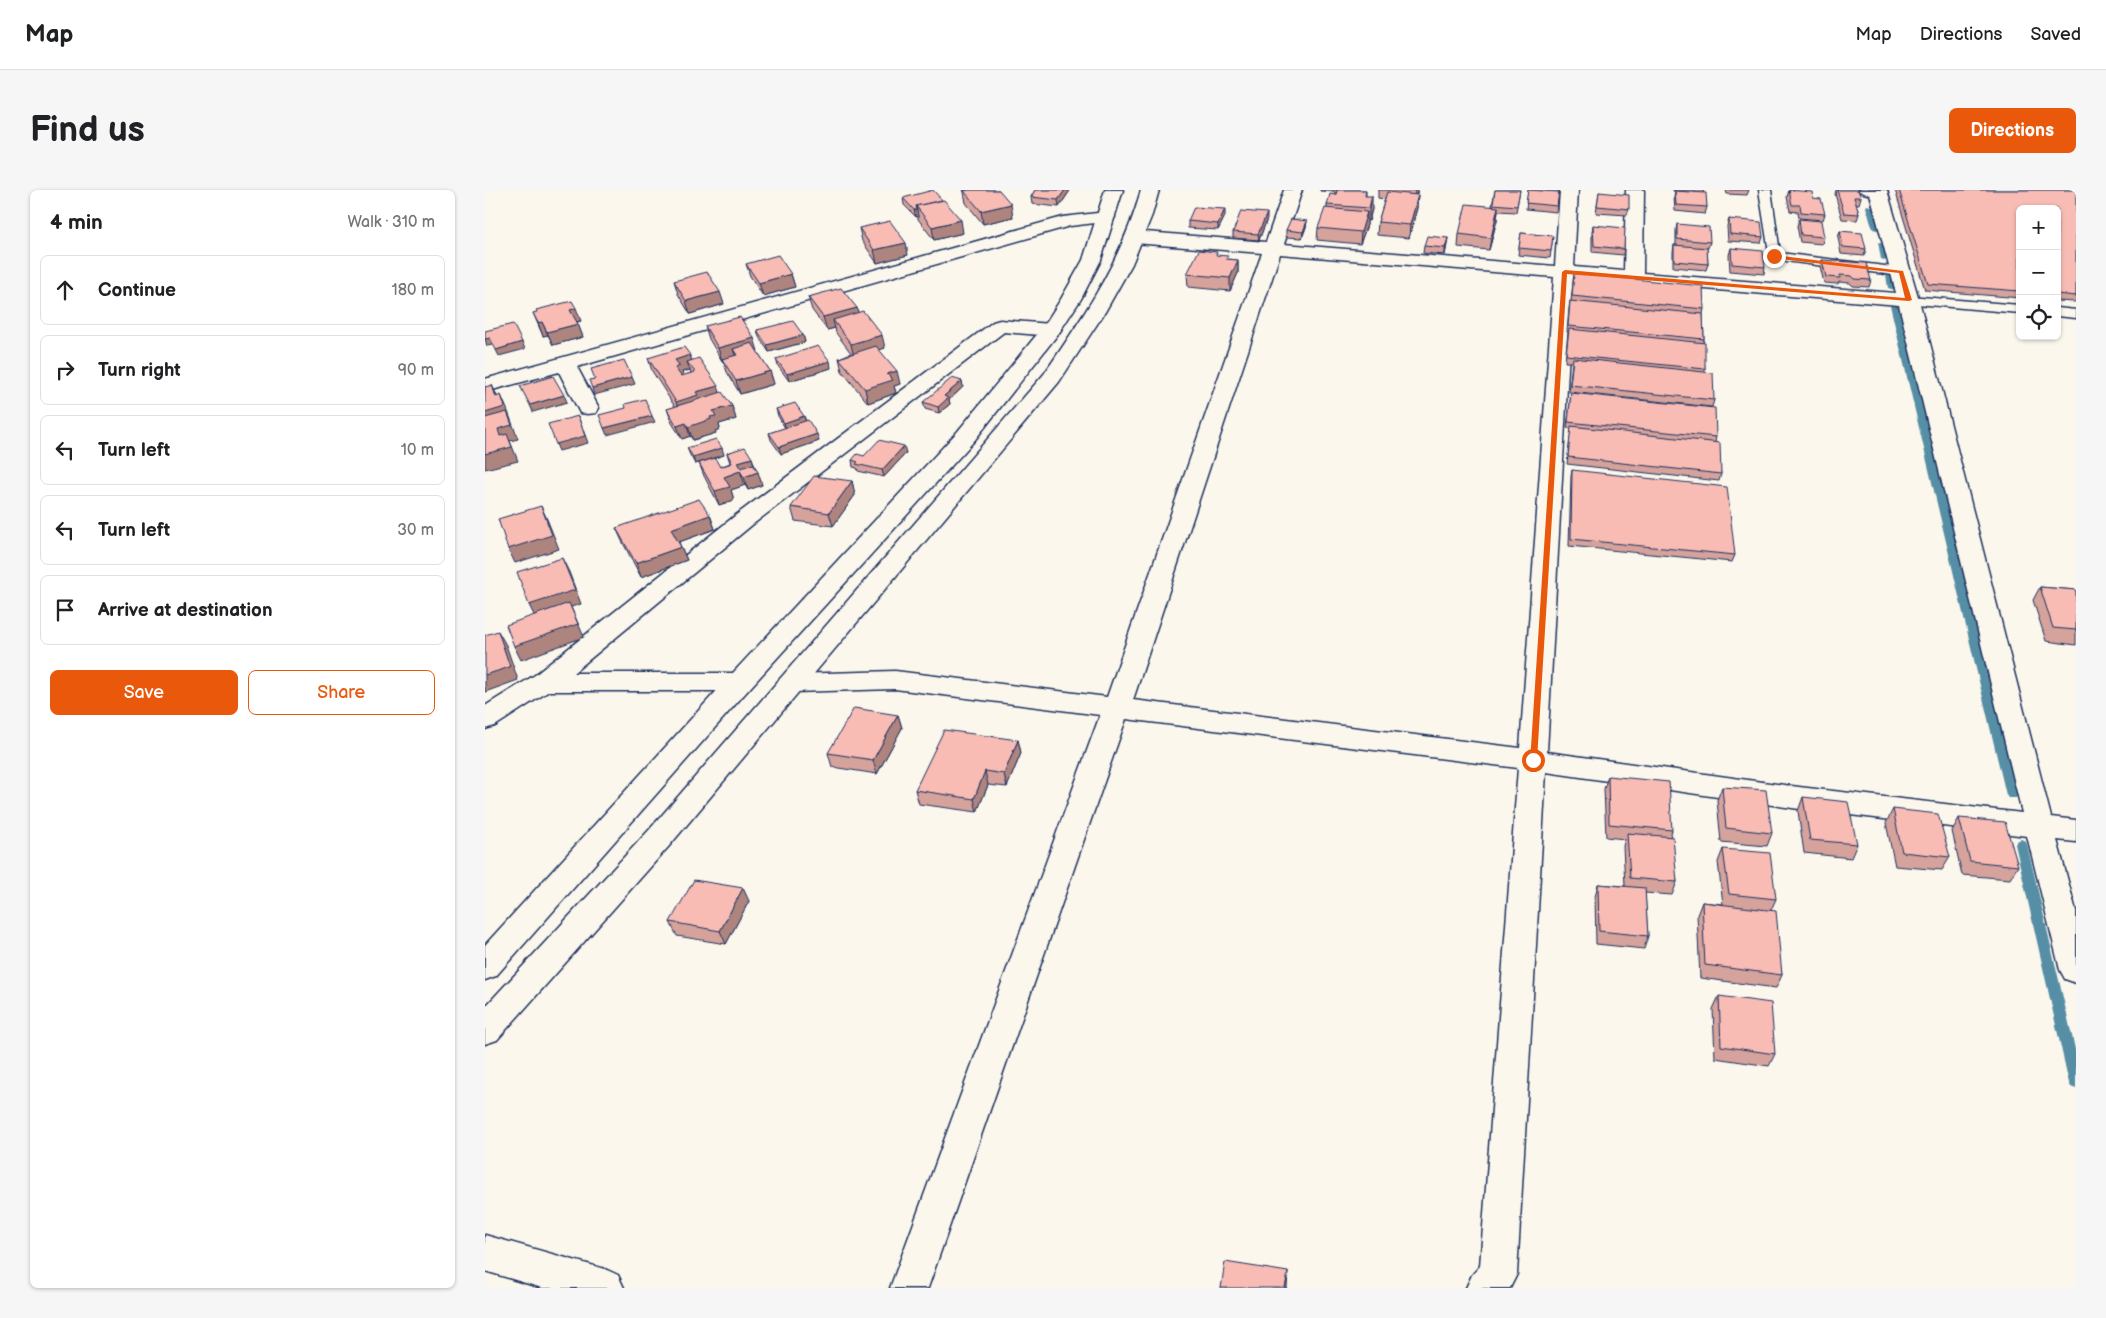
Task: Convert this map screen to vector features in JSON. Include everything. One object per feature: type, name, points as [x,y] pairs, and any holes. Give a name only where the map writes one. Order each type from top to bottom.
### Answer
[{"type":"street","points":[[485,967],[740,682],[966,436],[1051,330],[1092,260],[1113,190]]},
{"type":"street","points":[[485,1030],[660,837],[1052,378],[1094,316],[1134,237],[1150,190]]},
{"type":"street","points":[[909,1288],[1117,707],[1272,247],[1293,190]]},
{"type":"street","points":[[1485,1288],[1497,1274],[1533,760],[1569,190]]},
{"type":"street","points":[[1633,278],[1635,190]]},
{"type":"street","points":[[1874,190],[1909,300],[2038,826],[2076,970]]},
{"type":"street","points":[[485,386],[1069,221],[1106,217]]},
{"type":"street","points":[[1134,237],[1909,300]]},
{"type":"street","points":[[485,719],[544,682],[744,520],[1000,326],[1051,330]]},
{"type":"street","points":[[565,364],[588,408]]},
{"type":"street","points":[[793,683],[895,680],[1533,760],[1799,798],[2076,832]]},
{"type":"street","points":[[544,682],[740,682]]},
{"type":"street","points":[[485,1253],[605,1288]]},
{"type":"lane","points":[[1765,190],[1774,256],[1901,272]]},
{"type":"lane","points":[[1909,300],[2016,309]]},
{"type":"lane","points":[[2061,312],[2076,314]]},
{"type":"building","points":[[933,190],[942,200],[916,206],[917,210],[914,210],[903,198]]},
{"type":"building","points":[[999,190],[1011,204],[981,211],[964,191]]},
{"type":"building","points":[[1035,190],[1065,190],[1058,200],[1031,197]]},
{"type":"building","points":[[1337,190],[1366,190],[1365,196],[1372,196],[1369,208],[1327,205],[1330,194],[1336,195]]},
{"type":"building","points":[[1495,190],[1520,190],[1517,206],[1493,204]]},
{"type":"building","points":[[1528,190],[1559,192],[1557,206],[1526,203]]},
{"type":"building","points":[[1789,190],[1812,192],[1813,198],[1821,199],[1825,214],[1801,212],[1800,205],[1792,205]]},
{"type":"building","points":[[1837,190],[1858,190],[1861,197],[1854,197],[1859,214],[1844,213]]},
{"type":"building","points":[[1899,190],[2076,190],[2076,296],[2061,294],[2061,205],[2016,205],[2016,291],[1928,284]]},
{"type":"building","points":[[1675,191],[1706,193],[1707,207],[1676,205]]},
{"type":"building","points":[[1387,192],[1418,195],[1410,225],[1378,222]]},
{"type":"building","points":[[1599,192],[1629,195],[1629,209],[1597,206]]},
{"type":"building","points":[[944,200],[961,220],[932,227],[916,206]]},
{"type":"building","points":[[1466,204],[1498,207],[1491,238],[1459,234]]},
{"type":"building","points":[[1194,207],[1225,209],[1218,224],[1188,221]]},
{"type":"building","points":[[1325,208],[1367,212],[1361,232],[1318,228]]},
{"type":"building","points":[[1241,211],[1267,213],[1258,234],[1233,232]]},
{"type":"building","points":[[1291,219],[1307,221],[1303,232],[1286,230]]},
{"type":"building","points":[[1729,219],[1761,222],[1763,237],[1730,234]]},
{"type":"building","points":[[1799,219],[1821,221],[1824,237],[1801,235]]},
{"type":"building","points":[[890,221],[906,243],[874,250],[859,228]]},
{"type":"building","points":[[1677,224],[1709,227],[1710,242],[1677,239]]},
{"type":"building","points":[[1593,225],[1625,228],[1624,249],[1594,246]]},
{"type":"building","points":[[1840,231],[1862,233],[1866,249],[1843,247]]},
{"type":"building","points":[[1521,233],[1553,236],[1551,251],[1519,248]]},
{"type":"building","points":[[1427,236],[1448,238],[1445,248],[1424,246]]},
{"type":"building","points":[[1674,245],[1707,248],[1708,264],[1674,261]]},
{"type":"building","points":[[1731,248],[1763,251],[1765,267],[1732,264]]},
{"type":"building","points":[[1199,250],[1217,252],[1216,255],[1228,256],[1226,259],[1238,260],[1230,278],[1187,274]]},
{"type":"building","points":[[778,255],[791,274],[759,283],[746,264]]},
{"type":"building","points":[[1822,260],[1866,263],[1871,280],[1855,279],[1852,276],[1840,275],[1840,278],[1826,277]]},
{"type":"building","points":[[707,272],[720,292],[686,301],[674,281]]},
{"type":"building","points":[[1574,273],[1703,286],[1704,309],[1572,296]]},
{"type":"building","points":[[841,288],[857,308],[823,317],[808,297]]},
{"type":"building","points":[[572,301],[576,308],[570,310],[578,324],[547,332],[542,322],[538,323],[533,313],[537,312],[536,310]]},
{"type":"building","points":[[1570,301],[1703,314],[1704,339],[1568,326]]},
{"type":"building","points":[[863,311],[882,335],[851,344],[833,320]]},
{"type":"building","points":[[740,317],[754,338],[718,348],[705,326]]},
{"type":"building","points":[[793,321],[803,335],[767,345],[757,330]]},
{"type":"building","points":[[513,324],[522,342],[496,350],[490,338],[485,339],[485,331]]},
{"type":"building","points":[[1569,329],[1705,343],[1705,369],[1566,355]]},
{"type":"building","points":[[752,343],[770,371],[736,381],[722,359],[737,355],[733,349]]},
{"type":"building","points":[[818,346],[830,361],[787,374],[776,359]]},
{"type":"building","points":[[876,346],[897,371],[887,374],[893,380],[865,389],[839,358]]},
{"type":"building","points":[[684,347],[690,355],[675,360],[680,366],[675,368],[681,376],[695,372],[687,362],[699,358],[718,386],[696,392],[698,395],[676,402],[648,358]]},
{"type":"building","points":[[1573,358],[1713,373],[1714,400],[1570,385]]},
{"type":"building","points":[[624,360],[632,377],[592,388],[589,380],[595,379],[591,369]]},
{"type":"building","points":[[553,376],[564,395],[530,405],[520,386]]},
{"type":"building","points":[[952,378],[962,381],[944,396],[948,398],[938,407],[923,402]]},
{"type":"building","points":[[492,385],[496,397],[501,395],[505,407],[485,413],[485,387]]},
{"type":"building","points":[[722,392],[732,406],[713,411],[716,416],[688,427],[686,423],[677,426],[667,409]]},
{"type":"building","points":[[1571,393],[1715,408],[1716,437],[1568,422]]},
{"type":"building","points":[[645,399],[652,416],[604,428],[599,415],[626,408],[625,404]]},
{"type":"building","points":[[795,403],[804,416],[784,423],[776,409]]},
{"type":"building","points":[[507,412],[512,425],[498,429],[500,436],[507,434],[512,447],[485,454],[485,418]]},
{"type":"building","points":[[578,416],[585,436],[556,444],[548,424]]},
{"type":"building","points":[[808,420],[817,434],[779,447],[769,433]]},
{"type":"building","points":[[1571,426],[1720,443],[1721,474],[1568,457]]},
{"type":"building","points":[[716,439],[722,448],[693,457],[687,448]]},
{"type":"building","points":[[879,440],[904,446],[882,470],[856,464],[858,462],[852,460],[857,454],[864,456]]},
{"type":"building","points":[[745,447],[752,458],[738,462],[741,468],[753,464],[758,472],[744,477],[740,471],[724,477],[730,487],[715,491],[699,463],[715,458],[720,467],[732,463],[727,453]]},
{"type":"building","points":[[1572,470],[1727,487],[1735,555],[1571,539]]},
{"type":"building","points":[[814,476],[852,481],[829,513],[791,507]]},
{"type":"building","points":[[699,499],[710,515],[671,529],[681,547],[636,563],[616,528]]},
{"type":"building","points":[[541,506],[552,535],[508,549],[498,519]]},
{"type":"building","points":[[562,558],[575,590],[529,605],[517,572]]},
{"type":"building","points":[[2040,587],[2076,590],[2076,630],[2053,628]]},
{"type":"building","points":[[569,603],[578,624],[514,646],[506,625]]},
{"type":"building","points":[[498,631],[510,667],[485,675],[485,635]]},
{"type":"building","points":[[854,708],[898,715],[873,760],[828,753]]},
{"type":"building","points":[[944,730],[1018,740],[1004,774],[985,771],[974,799],[915,790]]},
{"type":"building","points":[[1608,776],[1669,782],[1672,830],[1609,824]]},
{"type":"building","points":[[1722,787],[1766,790],[1772,833],[1726,828]]},
{"type":"building","points":[[1803,797],[1848,802],[1857,844],[1810,840]]},
{"type":"building","points":[[1893,809],[1938,814],[1950,857],[1902,852]]},
{"type":"building","points":[[1959,818],[2005,822],[2018,866],[1970,861]]},
{"type":"building","points":[[1627,833],[1673,837],[1677,882],[1630,878]]},
{"type":"building","points":[[1723,849],[1770,853],[1776,899],[1729,894]]},
{"type":"building","points":[[694,880],[743,888],[720,931],[670,922]]},
{"type":"building","points":[[1598,884],[1645,888],[1648,936],[1599,931]]},
{"type":"building","points":[[1702,902],[1776,911],[1782,975],[1705,965]]},
{"type":"building","points":[[1719,996],[1771,1003],[1775,1054],[1721,1046]]},
{"type":"building","points":[[1225,1262],[1288,1272],[1285,1288],[1221,1288]]},
{"type":"waterway","points":[[1870,207],[1877,229]]},
{"type":"waterway","points":[[1881,244],[1885,259]]},
{"type":"waterway","points":[[1889,277],[1892,288]]},
{"type":"waterway","points":[[1894,305],[2012,795]]},
{"type":"waterway","points":[[2021,844],[2076,1083]]},
{"type":"route","points":[[1533,760],[1565,272],[1909,300],[1901,272],[1774,256]]}]
